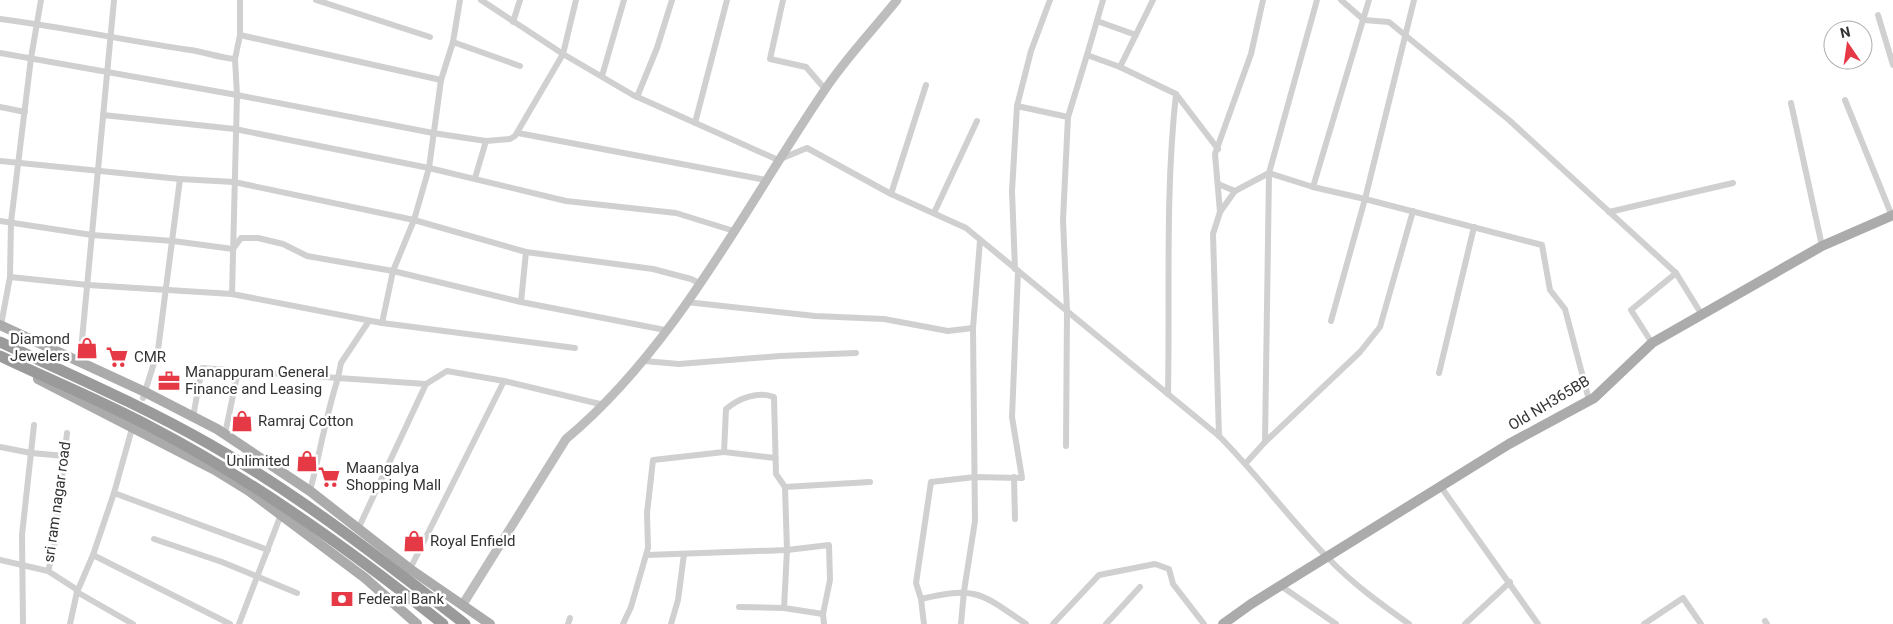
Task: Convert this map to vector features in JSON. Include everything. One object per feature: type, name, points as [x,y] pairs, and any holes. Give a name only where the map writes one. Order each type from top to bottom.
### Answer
[{"type":"highway","points":[[0,342],[144,409],[212,446],[276,485],[378,557],[465,624]]},
{"type":"highway","points":[[0,356],[150,426],[220,466],[309,524],[443,624]]},
{"type":"main road","name":"Old NH365BB","points":[[1228,623],[1281,586],[1509,444],[1589,400],[1652,344],[1822,246],[1893,215]]},
{"type":"main road","points":[[0,325],[80,361],[144,395],[225,434],[310,490],[410,569],[490,624]]},
{"type":"main road","points":[[0,362],[133,427],[215,470],[249,491],[280,517],[365,578],[417,624]]},
{"type":"street","points":[[0,325],[10,277],[11,222],[31,58],[41,0]]},
{"type":"street","points":[[80,361],[109,36],[114,0]]},
{"type":"street","points":[[232,294],[237,94],[235,59],[240,35],[240,0]]},
{"type":"street","points":[[316,0],[430,37]]},
{"type":"street","points":[[382,323],[393,271],[414,220],[429,168],[441,80],[453,42],[460,0]]},
{"type":"street","points":[[481,0],[563,54],[637,96],[778,160],[806,148],[891,194],[966,228],[1219,436],[1246,463],[1327,558],[1360,589],[1409,624]]},
{"type":"street","points":[[513,22],[520,0]]},
{"type":"street","points":[[0,53],[237,94],[433,133],[486,141],[510,139],[518,133],[563,54],[576,0]]},
{"type":"street","points":[[602,76],[624,0]]},
{"type":"street","points":[[637,96],[657,48],[672,0]]},
{"type":"street","points":[[695,122],[727,0]]},
{"type":"street","points":[[783,0],[770,59],[806,67],[825,89]]},
{"type":"street","points":[[462,604],[566,439],[604,405],[644,361],[734,232],[778,160],[825,89],[897,0]]},
{"type":"street","points":[[924,624],[921,599],[916,583],[931,482],[975,477],[1022,478],[1012,417],[1017,270],[1012,191],[1017,106],[1031,51],[1050,0]]},
{"type":"street","points":[[1066,446],[1067,312],[1063,220],[1068,117],[1103,0]]},
{"type":"street","points":[[1120,67],[1153,0]]},
{"type":"street","points":[[1220,212],[1215,154],[1251,54],[1263,0]]},
{"type":"street","points":[[1265,442],[1270,173],[1317,0]]},
{"type":"street","points":[[1341,0],[1364,20],[1389,22],[1510,120],[1676,273],[1702,315]]},
{"type":"street","points":[[1313,187],[1369,0]]},
{"type":"street","points":[[1331,321],[1365,199],[1414,0]]},
{"type":"street","points":[[1878,15],[1893,65]]},
{"type":"street","points":[[0,19],[109,36],[235,59]]},
{"type":"street","points":[[1097,21],[1136,35]]},
{"type":"street","points":[[240,35],[441,80]]},
{"type":"street","points":[[453,42],[520,66]]},
{"type":"street","points":[[1087,55],[1120,67],[1176,94],[1218,149]]},
{"type":"street","points":[[891,194],[926,85]]},
{"type":"street","points":[[1168,394],[1168,216],[1171,139],[1176,94]]},
{"type":"street","points":[[1845,100],[1893,215]]},
{"type":"street","points":[[1791,103],[1822,246]]},
{"type":"street","points":[[1017,106],[1068,117]]},
{"type":"street","points":[[0,107],[25,112]]},
{"type":"street","points":[[103,115],[235,129],[476,178],[566,201],[676,213],[734,232]]},
{"type":"street","points":[[934,213],[977,121]]},
{"type":"street","points":[[518,133],[766,180]]},
{"type":"street","points":[[476,178],[486,141]]},
{"type":"street","points":[[0,161],[98,172],[234,182],[414,220],[526,252],[653,269],[691,278],[699,283]]},
{"type":"street","points":[[1219,436],[1213,234],[1220,212],[1235,191],[1270,173],[1313,187],[1542,245],[1550,290],[1565,309],[1589,400]]},
{"type":"street","points":[[144,395],[158,350],[180,179]]},
{"type":"street","points":[[1218,184],[1235,191]]},
{"type":"street","points":[[1610,212],[1733,184]]},
{"type":"street","points":[[1246,463],[1265,442],[1360,352],[1380,327],[1413,212]]},
{"type":"street","points":[[0,221],[92,235],[173,241],[233,249]]},
{"type":"street","points":[[1439,373],[1474,227]]},
{"type":"street","points":[[233,249],[241,238],[258,238],[283,244],[307,256],[393,271],[521,302],[666,330]]},
{"type":"street","points":[[961,624],[975,520],[972,328],[980,240]]},
{"type":"street","points":[[521,302],[526,252]]},
{"type":"street","points":[[1652,344],[1631,310],[1676,273]]},
{"type":"street","points":[[10,277],[165,291],[232,294],[369,321],[575,348]]},
{"type":"street","points":[[686,302],[814,316],[884,319],[948,331],[972,328]]},
{"type":"street","points":[[310,490],[322,445],[326,413],[341,363],[369,321]]},
{"type":"street","points":[[644,361],[679,364],[856,352]]},
{"type":"street","points":[[193,417],[202,368],[426,384],[447,372],[504,381],[604,405]]},
{"type":"street","points":[[225,434],[238,371]]},
{"type":"street","points":[[410,569],[504,381]]},
{"type":"street","points":[[359,527],[426,384]]},
{"type":"street","points":[[724,452],[726,409],[738,401],[764,394],[774,397],[776,474],[785,487],[787,550],[784,608]]},
{"type":"street","points":[[23,624],[22,535],[34,425]]},
{"type":"street","points":[[70,624],[77,592],[93,555],[114,493],[133,427]]},
{"type":"street","name":"sri ram nagar road","points":[[48,571],[54,550],[67,433]]},
{"type":"street","points":[[0,447],[31,453],[65,456]]},
{"type":"street","points":[[623,624],[631,607],[647,555],[647,513],[653,460],[724,452],[775,458]]},
{"type":"street","points":[[1014,477],[1015,519]]},
{"type":"street","points":[[785,487],[870,482]]},
{"type":"street","points":[[1441,487],[1538,624]]},
{"type":"street","points":[[114,493],[268,550]]},
{"type":"street","points":[[239,624],[280,517]]},
{"type":"street","points":[[154,539],[297,593]]},
{"type":"street","points":[[647,555],[787,550],[829,545],[830,580],[823,614],[824,624]]},
{"type":"street","points":[[671,624],[678,600],[684,554]]},
{"type":"street","points":[[93,555],[230,624]]},
{"type":"street","points":[[0,560],[48,571],[76,589],[77,592],[133,624]]},
{"type":"street","points":[[1053,624],[1099,575],[1155,564],[1170,569],[1173,584],[1204,624]]},
{"type":"street","points":[[1465,624],[1510,582]]},
{"type":"street","points":[[1281,586],[1336,624]]},
{"type":"street","points":[[1106,624],[1140,588]]},
{"type":"street","points":[[921,599],[964,591],[995,601],[1026,624]]},
{"type":"street","points":[[1644,624],[1683,598],[1701,624]]},
{"type":"street","points":[[739,607],[784,608],[823,614]]},
{"type":"place","name":"Diamond Jewelers","points":[[87,348]]},
{"type":"place","name":"CMR","points":[[117,357]]},
{"type":"place","name":"Manappuram General Finance and Leasing","points":[[169,381]]},
{"type":"place","name":"Ramraj Cotton","points":[[242,421]]},
{"type":"place","name":"Unlimited","points":[[307,461]]},
{"type":"place","name":"Maangalya Shopping Mall","points":[[329,477]]},
{"type":"place","name":"Royal Enfield","points":[[414,541]]},
{"type":"place","name":"Federal Bank","points":[[342,599]]}]
